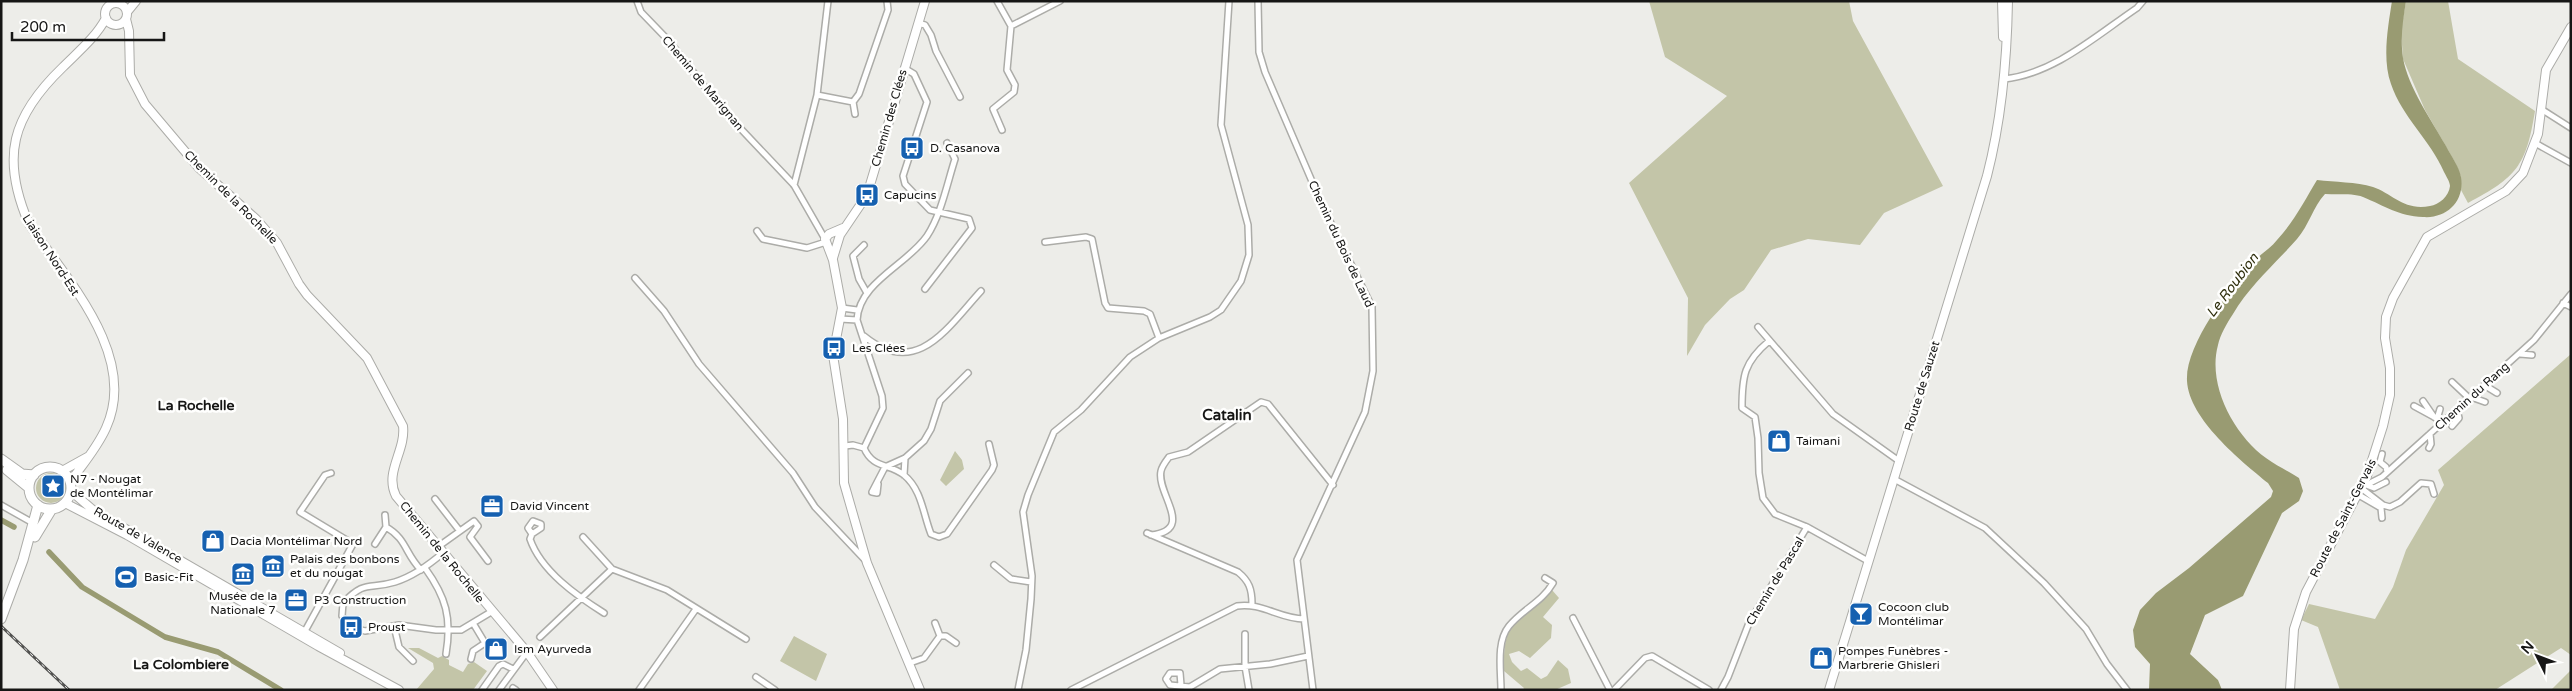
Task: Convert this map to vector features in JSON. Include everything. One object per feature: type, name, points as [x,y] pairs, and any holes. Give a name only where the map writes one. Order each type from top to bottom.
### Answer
[{"type":"main road","points":[[1,460],[22,474],[34,476]]},
{"type":"main road","points":[[1,465],[30,488]]},
{"type":"main road","points":[[23,560],[52,509],[65,503],[71,486],[62,471],[47,467],[34,476],[30,488],[32,496],[38,505],[52,509]]},
{"type":"main road","points":[[3,615],[23,560],[38,505]]},
{"type":"street","points":[[129,42],[115,25],[106,18],[107,4],[119,2],[126,16],[136,1]]},
{"type":"street","name":"Chemin de Marignan","points":[[637,1],[641,12],[669,41],[723,110],[794,185],[818,226],[831,240]]},
{"type":"street","points":[[794,185],[817,95],[828,1]]},
{"type":"street","points":[[855,114],[853,102],[859,94],[888,10],[887,1]]},
{"type":"street","name":"Chemin des Clées","points":[[831,240],[843,228],[867,195],[925,1]]},
{"type":"street","points":[[997,1],[1010,26],[1007,70],[1015,85],[1014,92],[993,109],[1002,130]]},
{"type":"street","points":[[1010,26],[1060,1]]},
{"type":"street","points":[[1018,690],[1026,650],[1031,582],[1023,512],[1054,432],[1081,410],[1130,356],[1159,338],[1210,317],[1221,310],[1241,281],[1249,255],[1248,225],[1220,125],[1229,1]]},
{"type":"street","name":"Chemin du Bois de Laud","points":[[1258,1],[1260,52],[1265,72],[1323,207],[1372,307],[1373,371],[1364,412],[1333,485],[1297,560],[1313,690]]},
{"type":"street","name":"Route de Sauzet","points":[[2002,1],[2004,79]]},
{"type":"street","name":"Route de Sauzet","points":[[1829,690],[1987,176],[1997,133],[2007,59],[2008,1]]},
{"type":"street","points":[[2004,79],[2023,75],[2060,60],[2137,8],[2143,1]]},
{"type":"street","name":"Liaison Nord-Est","points":[[93,37],[115,25],[126,16]]},
{"type":"street","name":"Chemin de la Rochelle","points":[[126,16],[130,75],[145,104],[199,168],[256,219],[278,243],[299,284],[307,295],[367,358],[403,426],[405,437],[392,473],[391,486],[396,496],[442,549],[491,612],[527,652],[553,690]]},
{"type":"street","name":"Liaison Nord-Est","points":[[71,486],[107,427],[112,414],[115,395],[114,373],[110,351],[101,330],[29,224],[20,206],[13,179],[12,153],[17,130],[25,110],[36,95],[93,37],[106,18]]},
{"type":"street","points":[[918,23],[925,25],[931,35],[936,51],[960,97]]},
{"type":"street","name":"Route de Saint-Gervais","points":[[2290,690],[2294,629],[2306,592],[2361,488],[2376,452],[2390,396],[2390,368],[2385,338],[2386,317],[2393,298],[2426,237],[2506,191],[2523,173],[2538,134],[2546,70],[2571,27]]},
{"type":"street","points":[[904,68],[914,74],[927,102],[903,176],[905,184],[930,210],[969,219],[972,228],[925,289]]},
{"type":"street","points":[[817,95],[853,102]]},
{"type":"street","points":[[2541,109],[2571,128]]},
{"type":"street","points":[[864,448],[883,408],[882,396],[857,320],[857,310],[867,293],[918,248],[928,234],[955,159],[947,143]]},
{"type":"street","points":[[2535,143],[2571,164]]},
{"type":"street","points":[[757,231],[763,238],[806,248],[831,240],[842,308],[833,355],[840,395],[845,446],[844,483],[867,563],[920,690]]},
{"type":"street","points":[[1046,242],[1092,239],[1105,303],[1108,308],[1144,311],[1150,314],[1159,338]]},
{"type":"street","points":[[864,245],[854,256],[859,279],[867,293]]},
{"type":"street","points":[[635,278],[664,311],[699,364],[793,473],[815,507],[867,563]]},
{"type":"street","points":[[863,336],[874,344],[891,351],[916,352],[933,343],[981,291]]},
{"type":"street","name":"Chemin du Rang","points":[[2361,488],[2387,472],[2430,434],[2437,420],[2457,410],[2519,354],[2556,316],[2563,303],[2571,294]]},
{"type":"street","points":[[2563,303],[2571,307]]},
{"type":"street","points":[[842,308],[857,310]]},
{"type":"street","points":[[840,319],[857,320]]},
{"type":"street","points":[[1758,327],[1833,414],[1899,461]]},
{"type":"street","points":[[1769,341],[1754,354],[1742,380],[1742,408],[1755,417],[1758,438],[1758,473],[1763,498],[1775,514],[1807,527],[1868,561]]},
{"type":"street","points":[[2519,354],[2532,355]]},
{"type":"street","points":[[878,484],[885,467],[905,458],[924,441],[931,429],[940,401],[968,373]]},
{"type":"street","points":[[2452,382],[2470,398],[2485,402]]},
{"type":"street","points":[[2484,385],[2497,393]]},
{"type":"street","points":[[2423,401],[2437,420]]},
{"type":"street","points":[[1252,604],[1251,588],[1246,579],[1238,572],[1149,534],[1164,534],[1168,530],[1173,515],[1161,480],[1161,471],[1169,457],[1188,452],[1261,402],[1268,404],[1333,485]]},
{"type":"street","points":[[2414,406],[2437,420]]},
{"type":"street","points":[[2437,420],[2440,409]]},
{"type":"street","points":[[2452,426],[2459,418],[2457,410]]},
{"type":"street","points":[[2429,448],[2431,444],[2430,434]]},
{"type":"street","points":[[845,446],[853,445],[864,448],[871,460],[904,475],[925,507],[931,534],[943,537],[964,512],[976,490],[992,470],[994,465],[989,444]]},
{"type":"street","points":[[2382,454],[2380,462],[2387,472]]},
{"type":"street","points":[[62,471],[90,455]]},
{"type":"street","points":[[904,475],[905,458]]},
{"type":"street","points":[[305,631],[353,544],[300,512],[325,474],[331,473]]},
{"type":"street","points":[[1894,479],[1985,528],[2044,583],[2086,629],[2107,664],[2127,690]]},
{"type":"street","points":[[2361,488],[2374,488],[2386,482]]},
{"type":"street","points":[[2361,488],[2383,505],[2390,507],[2400,502],[2421,482],[2431,484],[2434,494]]},
{"type":"street","name":"Route de Valence","points":[[71,486],[93,510],[305,631],[398,690]]},
{"type":"street","points":[[2361,488],[2381,508],[2382,518]]},
{"type":"street","points":[[436,500],[470,537],[488,561]]},
{"type":"street","name":"Route de Valence","points":[[65,503],[120,531],[318,646],[388,684]]},
{"type":"street","points":[[1,505],[34,524]]},
{"type":"street","points":[[375,544],[386,526],[385,515]]},
{"type":"street","points":[[470,537],[478,526],[474,521],[461,529],[423,569],[393,583],[372,584],[355,590],[343,603],[342,616],[352,627],[365,631],[394,626],[461,630],[491,612]]},
{"type":"street","points":[[537,521],[529,524],[528,528],[532,534],[530,539],[532,546],[556,576],[581,598],[604,613]]},
{"type":"street","points":[[386,526],[398,534],[406,550],[438,586],[447,609],[450,630],[446,654]]},
{"type":"street","name":"Chemin de Pascal","points":[[1721,690],[1728,678],[1749,623],[1807,527]]},
{"type":"street","points":[[583,537],[612,569],[667,590],[746,639]]},
{"type":"street","points":[[994,565],[1011,578],[1031,582]]},
{"type":"street","points":[[540,637],[612,569]]},
{"type":"street","points":[[1501,690],[1501,651],[1504,637],[1509,626],[1541,600],[1549,590],[1553,582],[1546,578]]},
{"type":"street","points":[[1071,690],[1237,606],[1252,604],[1293,619],[1304,619]]},
{"type":"street","points":[[639,690],[696,609]]},
{"type":"street","points":[[1574,618],[1610,690]]},
{"type":"street","points":[[471,659],[473,651],[485,643],[473,623]]},
{"type":"street","points":[[935,623],[940,636]]},
{"type":"street","points":[[394,626],[399,647],[413,661]]},
{"type":"street","points":[[1245,634],[1245,666],[1249,690]]},
{"type":"street","points":[[910,663],[924,658],[940,636]]},
{"type":"street","points":[[940,636],[946,636],[956,643]]},
{"type":"street","points":[[499,690],[527,652]]},
{"type":"street","points":[[1181,685],[1190,688],[1220,669],[1270,664],[1308,656]]},
{"type":"street","points":[[1614,690],[1645,658],[1652,656],[1709,690]]},
{"type":"street","points":[[482,690],[499,666],[503,664],[513,669]]},
{"type":"street","points":[[756,677],[775,690]]},
{"type":"shaded area","points":[[1649,1],[1849,1],[1853,21],[1943,186],[1884,213],[1860,245],[1808,239],[1771,250],[1744,290],[1730,299],[1705,325],[1687,356],[1688,298],[1629,183],[1727,96],[1665,57]]},
{"type":"shaded area","points":[[2392,1],[2406,1],[2402,43],[2406,69],[2421,103],[2459,169],[2462,186],[2460,194],[2457,201],[2447,212],[2432,217],[2423,217],[2399,213],[2359,196],[2325,194],[2301,234],[2240,303],[2224,329],[2218,345],[2216,376],[2220,392],[2226,408],[2243,436],[2270,461],[2299,478],[2303,491],[2299,501],[2282,513],[2243,596],[2205,615],[2190,654],[2218,680],[2222,690],[2149,690],[2150,664],[2135,647],[2133,630],[2140,610],[2156,593],[2189,568],[2271,497],[2273,491],[2268,483],[2218,438],[2206,424],[2190,395],[2187,381],[2188,367],[2193,351],[2210,318],[2243,274],[2288,226],[2317,180],[2366,185],[2406,204],[2421,207],[2437,204],[2446,196],[2449,190],[2449,183],[2432,150],[2402,107],[2391,84],[2386,54]]},
{"type":"shaded area","points":[[2406,1],[2448,1],[2458,59],[2535,111],[2528,145],[2516,168],[2498,185],[2468,203],[2461,190],[2461,177],[2456,164],[2425,110],[2403,59],[2401,30]]},
{"type":"shaded area","points":[[2571,354],[2571,655],[2561,648],[2495,690],[2340,690],[2318,627],[2301,620],[2309,604],[2375,619],[2393,587],[2406,550],[2444,485],[2438,470]]},
{"type":"shaded area","points":[[955,451],[962,460],[964,469],[946,486],[940,480]]},
{"type":"shaded area","points":[[51,473],[62,477],[66,488],[62,499],[51,503],[40,499],[36,488],[40,477]]},
{"type":"shaded area","points":[[1552,590],[1559,598],[1543,617],[1552,625],[1551,638],[1530,658],[1519,651],[1509,654],[1512,662],[1521,671],[1527,668],[1541,679],[1547,676],[1558,660],[1568,669],[1571,683],[1555,690],[1523,690],[1524,688],[1504,671],[1507,637],[1512,626]]},
{"type":"shaded area","points":[[794,636],[827,654],[816,681],[780,661]]},
{"type":"shaded area","points":[[408,648],[419,648],[438,658],[442,656],[449,660],[449,665],[463,672],[468,664],[474,662],[487,671],[473,690],[416,690],[434,669],[433,663]]},
{"type":"shaded area","points":[[2571,670],[2571,690],[2551,690]]},
{"type":"waterway","points":[[1,520],[14,527]]},
{"type":"waterway","points":[[49,552],[82,587],[165,637],[218,652],[281,690]]},
{"type":"railway","points":[[1,626],[69,690]]},
{"type":"place","name":"D. Casanova","points":[[912,148]]},
{"type":"place","name":"Capucins","points":[[867,195]]},
{"type":"place","name":"Les Clées","points":[[834,348]]},
{"type":"place","name":"Taimani","points":[[1779,441]]},
{"type":"place","name":"N7 - Nougat de Montélimar","points":[[53,486]]},
{"type":"place","name":"David Vincent","points":[[492,506]]},
{"type":"place","name":"Dacia Montélimar Nord","points":[[213,541]]},
{"type":"place","name":"Palais des bonbons et du nougat","points":[[273,566]]},
{"type":"place","name":"Musée de la Nationale 7","points":[[243,574]]},
{"type":"place","name":"Basic-Fit","points":[[126,577]]},
{"type":"place","name":"P3 Construction","points":[[296,600]]},
{"type":"place","name":"Cocoon club Montélimar","points":[[1861,614]]},
{"type":"place","name":"Proust","points":[[351,627]]},
{"type":"place","name":"Ism Ayurveda","points":[[496,649]]},
{"type":"place","name":"Pompes Funèbres - Marbrerie Ghisleri","points":[[1821,658]]},
{"type":"district","name":"La Rochelle","points":[[196,405]]},
{"type":"district","name":"Catalin","points":[[1227,415]]},
{"type":"district","name":"La Colombiere","points":[[181,664]]},
{"type":"water label","name":"Le Roubion","points":[[2232,285]]}]
